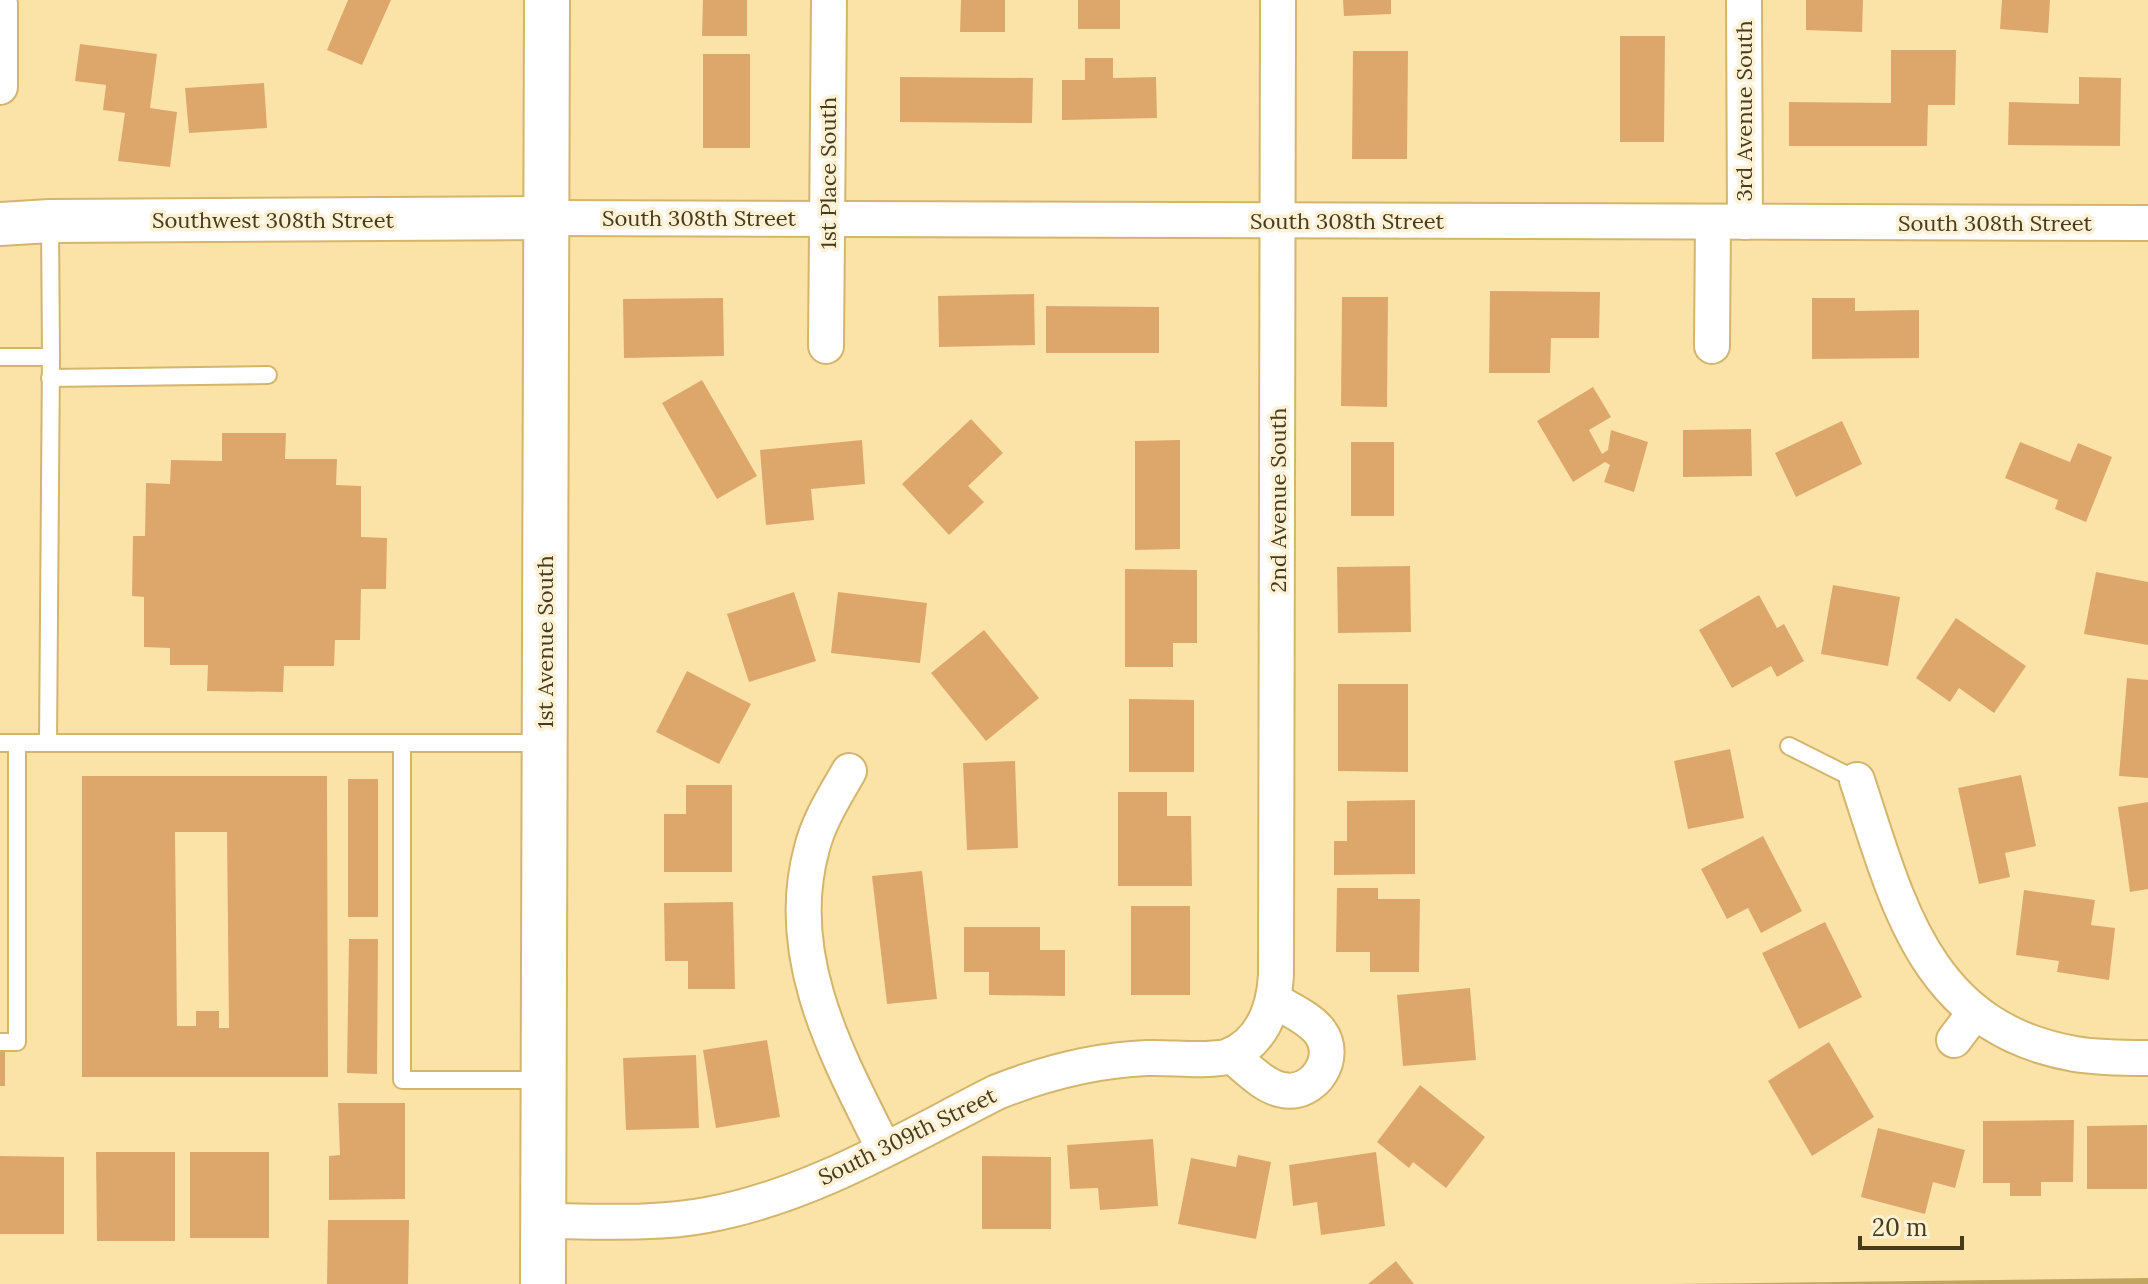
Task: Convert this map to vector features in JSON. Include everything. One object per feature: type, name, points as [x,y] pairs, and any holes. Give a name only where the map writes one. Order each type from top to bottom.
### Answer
[{"type":"main road","name":"1st Avenue South","points":[[543,1284],[547,0]]},
{"type":"street","name":"1st Place South","points":[[826,346],[829,0]]},
{"type":"street","name":"2nd Avenue South","points":[[1268,1014],[1276,919],[1278,0]]},
{"type":"street","name":"3rd Avenue South","points":[[1712,346],[1729,222],[1744,0]]},
{"type":"street","points":[[0,4],[0,87]]},
{"type":"street","name":"South 308th Street","points":[[547,218],[2148,223]]},
{"type":"street","name":"Southwest 308th Street","points":[[0,224],[50,221],[547,218]]},
{"type":"street","points":[[849,771],[825,812],[811,848],[804,899],[806,937],[815,993],[828,1033],[884,1149]]},
{"type":"street","points":[[1857,780],[1893,886],[1918,944],[1947,987],[1975,1012],[2013,1035],[2048,1048],[2090,1056],[2148,1058]]},
{"type":"street","points":[[1954,1040],[1975,1012]]},
{"type":"street","points":[[1268,1014],[1318,1028],[1327,1049],[1322,1072],[1304,1088],[1280,1090],[1231,1055],[1248,1044],[1268,1014]]},
{"type":"street","name":"South 309th Street","points":[[543,1221],[704,1216],[779,1197],[997,1092],[1059,1071],[1136,1058],[1209,1059],[1231,1055]]},
{"type":"lane","points":[[48,743],[50,221]]},
{"type":"lane","points":[[0,357],[51,357]]},
{"type":"lane","points":[[50,378],[268,375]]},
{"type":"lane","points":[[0,1042],[17,1042],[8,743],[545,743]]},
{"type":"lane","points":[[402,743],[402,1080],[544,1080]]},
{"type":"lane","points":[[1789,746],[1857,780]]},
{"type":"shaded area","points":[[2148,1278],[2148,1284],[1671,1284]]},
{"type":"building","points":[[348,0],[391,0],[362,65],[327,50]]},
{"type":"building","points":[[703,0],[747,0],[747,36],[702,36]]},
{"type":"building","points":[[961,0],[1005,0],[1005,32],[960,32]]},
{"type":"building","points":[[1078,0],[1120,0],[1120,29],[1078,29]]},
{"type":"building","points":[[1343,0],[1391,0],[1391,14],[1344,16]]},
{"type":"building","points":[[1806,0],[1863,0],[1862,32],[1806,30]]},
{"type":"building","points":[[2002,0],[2050,0],[2048,33],[2000,29]]},
{"type":"building","points":[[1620,36],[1665,36],[1664,142],[1620,142]]},
{"type":"building","points":[[80,44],[157,54],[150,108],[177,112],[170,167],[118,161],[125,113],[103,110],[106,85],[75,81]]},
{"type":"building","points":[[1891,50],[1956,50],[1955,105],[1928,105],[1927,146],[1789,146],[1789,102],[1891,103]]},
{"type":"building","points":[[1353,51],[1408,51],[1407,159],[1352,159]]},
{"type":"building","points":[[703,54],[750,54],[750,148],[703,148]]},
{"type":"building","points":[[1085,58],[1113,58],[1113,78],[1156,77],[1157,118],[1062,120],[1062,80],[1085,80]]},
{"type":"building","points":[[900,77],[1033,78],[1032,123],[900,122]]},
{"type":"building","points":[[2079,77],[2121,78],[2120,146],[2008,145],[2009,102],[2079,104]]},
{"type":"building","points":[[264,83],[267,128],[189,133],[185,88]]},
{"type":"building","points":[[1490,291],[1600,292],[1599,338],[1551,338],[1550,373],[1489,373]]},
{"type":"building","points":[[1034,294],[1035,345],[939,347],[938,296]]},
{"type":"building","points":[[1342,297],[1388,297],[1387,407],[1341,406]]},
{"type":"building","points":[[723,298],[724,356],[624,358],[623,299]]},
{"type":"building","points":[[1812,298],[1855,298],[1855,311],[1919,310],[1919,358],[1812,359]]},
{"type":"building","points":[[1046,306],[1159,307],[1159,353],[1046,353]]},
{"type":"building","points":[[702,380],[757,476],[717,499],[662,403]]},
{"type":"building","points":[[1593,387],[1611,417],[1589,430],[1602,454],[1608,450],[1611,430],[1648,442],[1634,492],[1604,482],[1610,465],[1605,462],[1573,482],[1537,421]]},
{"type":"building","points":[[971,419],[1003,453],[968,486],[984,502],[949,535],[902,484]]},
{"type":"building","points":[[1842,421],[1862,464],[1796,497],[1775,453]]},
{"type":"building","points":[[1751,429],[1752,476],[1683,477],[1683,430]]},
{"type":"building","points":[[222,433],[286,433],[285,459],[337,459],[336,485],[361,486],[361,537],[387,538],[386,589],[361,589],[360,640],[335,640],[334,666],[284,666],[283,692],[207,691],[208,665],[170,665],[170,648],[144,647],[144,597],[132,596],[133,536],[145,536],[146,483],[170,484],[171,460],[222,461]]},
{"type":"building","points":[[862,440],[865,484],[811,489],[814,520],[766,525],[760,450]]},
{"type":"building","points":[[1180,440],[1180,549],[1135,550],[1135,441]]},
{"type":"building","points":[[1351,442],[1394,442],[1394,516],[1351,516]]},
{"type":"building","points":[[2020,442],[2070,462],[2078,443],[2112,457],[2086,522],[2055,509],[2058,500],[2005,478]]},
{"type":"building","points":[[1410,566],[1411,632],[1338,633],[1337,567]]},
{"type":"building","points":[[1125,569],[1197,570],[1197,643],[1173,643],[1173,667],[1125,667]]},
{"type":"building","points":[[2096,572],[2148,582],[2148,645],[2084,634]]},
{"type":"building","points":[[1833,585],[1900,597],[1888,666],[1821,654]]},
{"type":"building","points":[[794,592],[816,661],[749,682],[727,614]]},
{"type":"building","points":[[838,592],[927,603],[920,663],[831,653]]},
{"type":"building","points":[[1759,595],[1777,628],[1784,624],[1804,661],[1777,677],[1771,666],[1732,688],[1699,630]]},
{"type":"building","points":[[1956,618],[2026,666],[1994,713],[1959,688],[1950,702],[1916,678]]},
{"type":"building","points":[[984,630],[1039,698],[986,741],[931,673]]},
{"type":"building","points":[[687,671],[751,704],[719,764],[656,732]]},
{"type":"building","points":[[2127,678],[2148,680],[2148,778],[2119,776]]},
{"type":"building","points":[[1338,684],[1408,684],[1408,772],[1338,771]]},
{"type":"building","points":[[1129,699],[1194,700],[1194,772],[1129,772]]},
{"type":"building","points":[[1730,749],[1744,818],[1688,829],[1674,761]]},
{"type":"building","points":[[1015,761],[1018,848],[967,850],[963,763]]},
{"type":"building","points":[[2021,775],[2036,846],[2005,853],[2010,877],[1979,884],[1958,788]]},
{"type":"building","points":[[82,776],[327,776],[328,1077],[82,1077]],"holes":[[[175,832],[227,832],[229,1028],[219,1028],[219,1011],[196,1011],[196,1026],[177,1026]]]},
{"type":"building","points":[[348,779],[378,779],[378,917],[348,917]]},
{"type":"building","points":[[686,785],[732,785],[732,872],[664,872],[664,814],[686,814]]},
{"type":"building","points":[[1118,792],[1167,792],[1167,816],[1191,816],[1192,886],[1118,886]]},
{"type":"building","points":[[1415,800],[1415,874],[1334,875],[1334,841],[1347,841],[1347,801]]},
{"type":"building","points":[[2148,802],[2148,889],[2130,892],[2118,807]]},
{"type":"building","points":[[1763,836],[1802,911],[1761,933],[1748,908],[1727,919],[1701,869]]},
{"type":"building","points":[[922,871],[937,999],[887,1004],[872,876]]},
{"type":"building","points":[[1337,888],[1378,888],[1378,899],[1420,899],[1419,972],[1370,972],[1370,952],[1336,952]]},
{"type":"building","points":[[2024,890],[2095,900],[2091,925],[2115,928],[2109,980],[2057,972],[2059,961],[2016,955]]},
{"type":"building","points":[[733,902],[735,989],[688,989],[688,961],[665,961],[664,903]]},
{"type":"building","points":[[1131,906],[1190,906],[1190,995],[1131,995]]},
{"type":"building","points":[[1825,922],[1862,997],[1799,1029],[1762,953]]},
{"type":"building","points":[[964,927],[1040,927],[1040,950],[1065,950],[1065,996],[989,995],[989,972],[964,972]]},
{"type":"building","points":[[349,939],[378,939],[377,1074],[347,1073]]},
{"type":"building","points":[[1470,988],[1476,1060],[1403,1066],[1397,995]]},
{"type":"building","points":[[767,1040],[780,1117],[716,1128],[703,1050]]},
{"type":"building","points":[[1829,1042],[1874,1117],[1812,1156],[1768,1081]]},
{"type":"building","points":[[0,1052],[5,1052],[5,1086],[0,1086]]},
{"type":"building","points":[[696,1055],[699,1128],[626,1130],[623,1058]]},
{"type":"building","points":[[1420,1085],[1485,1137],[1446,1188],[1413,1162],[1409,1168],[1377,1142]]},
{"type":"building","points":[[338,1103],[405,1103],[405,1199],[329,1200],[329,1156],[340,1155]]},
{"type":"building","points":[[2074,1120],[2073,1182],[2041,1182],[2041,1196],[2010,1196],[2010,1183],[1983,1183],[1983,1121]]},
{"type":"building","points":[[2147,1125],[2147,1189],[2087,1189],[2087,1126]]},
{"type":"building","points":[[1878,1128],[1965,1150],[1955,1188],[1933,1182],[1925,1214],[1861,1197]]},
{"type":"building","points":[[1153,1139],[1158,1206],[1100,1210],[1098,1188],[1070,1189],[1067,1145]]},
{"type":"building","points":[[96,1152],[175,1152],[175,1241],[97,1241]]},
{"type":"building","points":[[190,1152],[269,1152],[269,1238],[190,1238]]},
{"type":"building","points":[[1376,1152],[1385,1226],[1321,1235],[1317,1202],[1293,1206],[1289,1165]]},
{"type":"building","points":[[1238,1155],[1271,1162],[1256,1239],[1178,1224],[1191,1158],[1236,1167]]},
{"type":"building","points":[[0,1156],[64,1157],[64,1234],[0,1234]]},
{"type":"building","points":[[982,1156],[1051,1157],[1051,1229],[982,1229]]},
{"type":"building","points":[[328,1220],[409,1220],[408,1284],[327,1284]]},
{"type":"building","points":[[1396,1261],[1414,1284],[1368,1284]]}]
